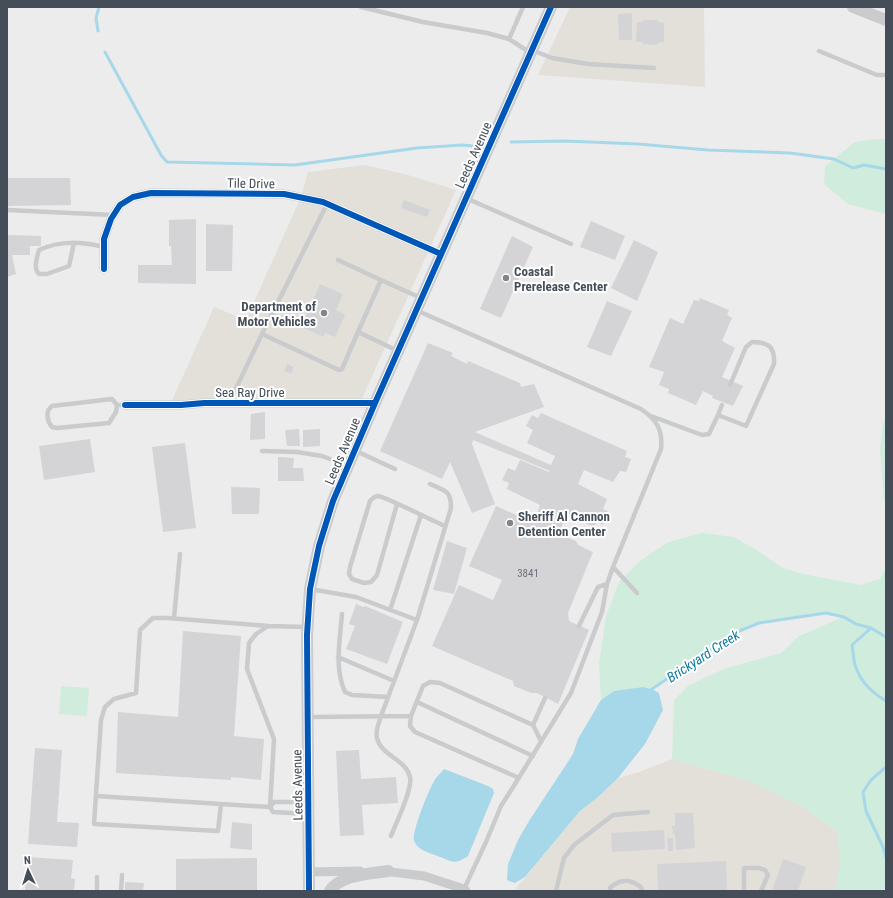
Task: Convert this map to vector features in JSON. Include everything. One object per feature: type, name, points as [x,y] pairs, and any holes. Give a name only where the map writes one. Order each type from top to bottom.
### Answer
[{"type":"street","name":"Leeds Avenue","points":[[309,891],[307,627],[310,589],[318,546],[333,501],[354,450],[551,7]]},
{"type":"street","points":[[853,7],[886,20]]},
{"type":"street","name":"Tile Drive","points":[[104,269],[104,239],[113,215],[120,204],[133,197],[151,193],[284,194],[327,204],[441,254]]},
{"type":"street","name":"Sea Ray Drive","points":[[121,405],[181,405],[204,403],[375,403]]},
{"type":"street","points":[[330,891],[339,882],[353,877],[388,871]]},
{"type":"street","points":[[309,872],[388,871],[424,876],[465,890]]},
{"type":"lane","points":[[361,7],[423,22],[486,33],[510,39],[531,52],[552,58],[588,64],[654,68]]},
{"type":"lane","points":[[510,39],[523,7]]},
{"type":"lane","points":[[819,51],[877,75],[886,75]]},
{"type":"lane","points":[[466,198],[571,244]]},
{"type":"lane","points":[[229,403],[327,204]]},
{"type":"lane","points":[[7,210],[113,215]]},
{"type":"lane","points":[[74,243],[69,266],[47,274],[39,274],[36,267],[39,250],[60,243],[74,243],[88,244],[104,247]]},
{"type":"lane","points":[[338,260],[422,298]]},
{"type":"lane","points":[[262,334],[339,370],[342,369],[381,280]]},
{"type":"lane","points":[[416,310],[642,409],[651,416],[702,435],[709,434],[722,405]]},
{"type":"lane","points":[[358,332],[398,351]]},
{"type":"lane","points":[[718,415],[746,426],[774,364],[774,357],[770,347],[763,342],[752,342],[746,347],[730,385]]},
{"type":"lane","points":[[112,399],[121,405],[109,423],[57,428],[52,427],[49,423],[47,412],[52,406],[112,399]]},
{"type":"lane","points":[[465,890],[501,806],[571,693],[602,612],[607,584],[613,567],[662,449],[662,438],[658,427],[651,416]]},
{"type":"lane","points":[[354,450],[395,469]]},
{"type":"lane","points":[[262,451],[297,452],[322,456],[348,466]]},
{"type":"lane","points":[[392,836],[410,787],[410,778],[406,768],[380,746],[377,737],[377,730],[417,620],[451,508],[451,498],[446,491],[430,484]]},
{"type":"lane","points":[[397,504],[377,575],[371,582],[364,583],[352,579],[349,574],[350,568],[370,501],[374,497],[379,496],[397,504],[420,515],[445,526]]},
{"type":"lane","points":[[390,610],[420,515]]},
{"type":"lane","points":[[174,618],[180,554]]},
{"type":"lane","points":[[613,567],[637,592]]},
{"type":"lane","points":[[579,626],[598,587],[607,584]]},
{"type":"lane","points":[[310,589],[356,597],[417,620]]},
{"type":"lane","points":[[342,614],[338,657],[345,692],[352,695],[388,697]]},
{"type":"lane","points":[[221,804],[218,831],[94,824],[101,720],[105,707],[114,699],[136,693],[140,630],[153,618],[174,618],[268,626],[307,627]]},
{"type":"lane","points":[[268,626],[256,634],[250,643],[247,669],[274,739],[270,807],[273,812],[308,808]]},
{"type":"lane","points":[[338,657],[394,680]]},
{"type":"lane","points":[[519,778],[415,732],[410,726],[410,716],[424,686],[430,682],[440,684],[533,725],[541,741]]},
{"type":"lane","points":[[533,725],[545,698]]},
{"type":"lane","points":[[417,702],[533,756]]},
{"type":"lane","points":[[308,717],[410,716]]},
{"type":"lane","points":[[96,796],[270,807]]},
{"type":"lane","points":[[270,807],[274,802],[308,808]]},
{"type":"lane","points":[[556,891],[564,858],[574,845],[613,815],[648,812]]},
{"type":"lane","points":[[744,891],[744,868],[759,868],[765,870],[768,875],[761,891]]},
{"type":"lane","points":[[121,891],[122,875]]},
{"type":"lane","points":[[97,891],[98,876]]},
{"type":"lane","points":[[610,891],[610,888],[615,883],[624,881],[633,882],[641,887],[642,891]]},
{"type":"shaded area","points":[[570,7],[704,7],[705,87],[538,75]]},
{"type":"shaded area","points":[[365,165],[408,175],[456,190],[360,403],[170,405],[214,307],[246,320],[301,197],[308,172]]},
{"type":"shaded area","points":[[672,759],[747,780],[800,805],[837,831],[841,862],[835,891],[514,891],[580,811],[597,798],[618,778],[639,772]]},
{"type":"green space","points":[[886,139],[886,214],[848,204],[824,184],[825,166],[855,142]]},
{"type":"green space","points":[[886,412],[886,505],[884,500],[880,449]]},
{"type":"green space","points":[[702,533],[734,537],[781,567],[803,574],[861,585],[880,579],[886,568],[886,891],[835,891],[840,862],[837,831],[800,805],[747,780],[672,759],[674,700],[689,685],[726,668],[781,653],[799,636],[843,617],[826,613],[759,623],[737,632],[652,689],[643,687],[614,691],[601,700],[599,663],[606,616],[619,582],[640,561],[668,542]]},
{"type":"green space","points":[[61,686],[89,688],[87,716],[59,714]]},
{"type":"water","points":[[643,687],[652,689],[659,693],[663,710],[645,744],[618,778],[597,798],[580,811],[525,877],[515,883],[507,880],[508,864],[518,840],[573,754],[578,739],[601,700],[614,691]]},
{"type":"water","points":[[444,769],[488,786],[493,789],[494,793],[468,856],[457,862],[425,851],[418,847],[414,841],[415,829],[426,799],[436,778]]},
{"type":"building","points":[[632,13],[632,40],[619,40],[618,14]]},
{"type":"building","points":[[643,20],[657,20],[658,22],[664,23],[664,42],[657,43],[657,45],[636,42],[637,22],[643,22]]},
{"type":"building","points":[[7,178],[70,178],[71,205],[7,206]]},
{"type":"building","points":[[404,200],[430,210],[427,217],[401,208]]},
{"type":"building","points":[[196,219],[196,284],[138,283],[138,265],[172,265],[171,246],[169,246],[169,220]]},
{"type":"building","points":[[591,221],[625,236],[615,260],[580,247]]},
{"type":"building","points":[[206,224],[233,225],[232,271],[206,271]]},
{"type":"building","points":[[8,235],[41,236],[41,246],[30,246],[30,255],[12,255],[16,274],[7,277]]},
{"type":"building","name":"Coastal Prerelease Center","points":[[512,236],[533,247],[501,318],[480,309]]},
{"type":"building","points":[[634,240],[658,252],[637,301],[611,288]]},
{"type":"building","name":"Department of Motor Vehicles","points":[[320,284],[343,294],[336,310],[345,315],[335,337],[325,333],[324,337],[301,327]]},
{"type":"building","points":[[700,298],[729,310],[727,315],[732,318],[722,341],[735,348],[722,377],[743,386],[733,406],[712,398],[713,396],[703,391],[696,405],[668,393],[669,389],[659,385],[664,372],[649,367],[670,318],[683,324],[694,300],[699,301]]},
{"type":"building","points":[[607,301],[632,311],[611,356],[587,347]]},
{"type":"building","name":"Sheriff Al Cannon Detention Center","points":[[428,343],[453,353],[451,356],[467,364],[468,361],[520,383],[521,387],[534,384],[544,407],[475,432],[551,465],[555,456],[527,443],[533,430],[526,426],[532,415],[538,418],[541,413],[627,451],[625,457],[631,459],[626,472],[620,471],[613,482],[584,470],[578,484],[607,499],[603,509],[609,512],[603,525],[597,522],[594,527],[566,515],[559,534],[576,541],[578,545],[593,552],[568,613],[569,621],[589,630],[558,704],[537,693],[531,693],[514,686],[513,681],[432,646],[459,585],[493,600],[502,580],[469,566],[496,506],[534,523],[540,505],[507,489],[509,483],[502,480],[508,468],[515,471],[520,460],[549,472],[550,471],[473,440],[472,444],[495,504],[472,513],[450,462],[442,479],[380,451]]},
{"type":"building","points":[[287,364],[294,367],[291,374],[284,371]]},
{"type":"building","points":[[265,412],[265,439],[250,440],[251,414]]},
{"type":"building","points":[[299,429],[300,446],[287,446],[285,430]]},
{"type":"building","points":[[320,429],[320,446],[303,447],[303,430]]},
{"type":"building","points":[[90,439],[95,472],[44,480],[39,446]]},
{"type":"building","points":[[185,443],[196,528],[163,532],[152,447]]},
{"type":"building","points":[[278,457],[294,458],[293,468],[303,468],[304,481],[278,481]]},
{"type":"building","points":[[231,487],[260,488],[259,514],[232,514]]},
{"type":"building","points":[[447,541],[467,548],[454,594],[433,590]]},
{"type":"building","points":[[356,604],[363,607],[365,606],[403,622],[387,664],[346,649],[355,626],[349,624]]},
{"type":"building","points":[[183,631],[241,636],[234,736],[264,739],[261,780],[231,777],[231,780],[116,773],[118,712],[178,717]]},
{"type":"building","points":[[35,748],[62,750],[57,822],[79,823],[77,847],[28,844]]},
{"type":"building","points":[[359,750],[361,779],[396,777],[398,803],[362,805],[364,835],[340,836],[336,751]]},
{"type":"building","points":[[675,813],[693,813],[695,848],[676,850],[675,835],[673,834],[672,826],[675,826]]},
{"type":"building","points":[[232,822],[252,824],[252,850],[230,848]]},
{"type":"building","points":[[664,830],[665,849],[612,852],[611,833]]},
{"type":"building","points":[[667,838],[673,838],[673,851],[668,851]]},
{"type":"building","points":[[27,857],[73,860],[71,878],[75,879],[74,891],[25,891]]},
{"type":"building","points":[[257,858],[257,891],[176,891],[176,859]]},
{"type":"building","points":[[783,859],[806,867],[798,891],[772,891]]},
{"type":"building","points":[[726,861],[727,891],[658,891],[657,864]]},
{"type":"building","points":[[125,882],[144,883],[143,891],[125,891]]},
{"type":"waterway","points":[[98,31],[96,18],[99,7]]},
{"type":"waterway","points":[[105,52],[161,155],[167,162],[295,165],[417,148],[462,145],[473,146]]},
{"type":"waterway","points":[[511,142],[565,141],[638,144],[708,150],[790,153],[834,159],[853,168],[864,165],[886,169]]},
{"type":"waterway","name":"Brickyard Creek","points":[[652,689],[737,632],[759,623],[826,613],[844,617],[856,624],[871,628]]},
{"type":"waterway","points":[[886,637],[871,628],[852,645],[856,667],[861,679],[870,689],[886,701]]},
{"type":"waterway","points":[[886,767],[871,780],[863,792],[866,811],[883,847],[886,857]]},
{"type":"cycle path","points":[[309,891],[307,635],[310,589],[319,546],[333,501],[375,403],[551,7]]},
{"type":"cycle path","points":[[104,269],[104,239],[111,219],[120,205],[133,197],[151,193],[284,194],[323,202],[441,254]]},
{"type":"cycle path","points":[[125,405],[181,405],[204,403],[375,403]]},
{"type":"place","name":"Coastal Prerelease Center","points":[[506,278]]},
{"type":"place","name":"Department of Motor Vehicles","points":[[324,313]]},
{"type":"place","name":"Sheriff Al Cannon Detention Center","points":[[510,523]]}]
